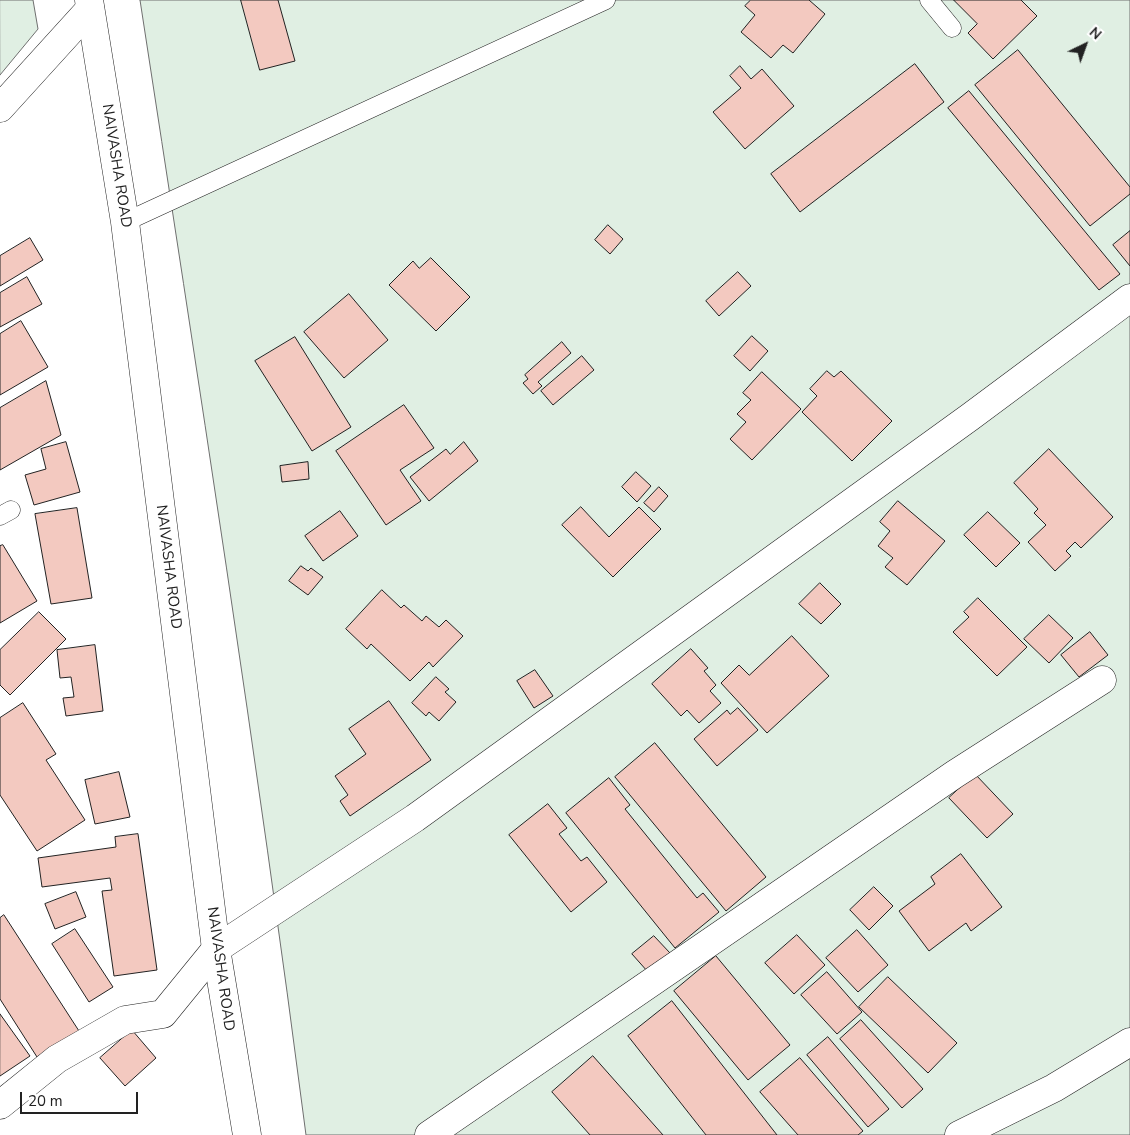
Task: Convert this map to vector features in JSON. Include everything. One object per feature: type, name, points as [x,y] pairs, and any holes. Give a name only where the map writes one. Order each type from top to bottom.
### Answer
[{"type":"street","name":"NAIVASHA ROAD","points":[[90,4],[125,222],[216,949],[247,1135]]},
{"type":"street","points":[[0,108],[90,4]]},
{"type":"street","points":[[0,1105],[57,1059],[125,1020],[163,1014],[216,949],[415,818],[970,417],[1130,298]]},
{"type":"street","points":[[429,1135],[939,785],[1102,680]]},
{"type":"street","points":[[959,1135],[1054,1088],[1130,1042]]},
{"type":"lane","points":[[125,222],[606,0]]},
{"type":"lane","points":[[928,0],[952,28]]},
{"type":"green space","points":[[0,0],[33,0],[38,29],[0,75]]},
{"type":"green space","points":[[140,0],[1130,0],[1130,1135],[306,1135],[247,709]]},
{"type":"building","points":[[241,0],[278,0],[295,61],[260,70]]},
{"type":"building","points":[[751,0],[809,0],[825,14],[793,53],[783,45],[771,58],[741,32],[755,15],[745,6]]},
{"type":"building","points":[[954,0],[1021,0],[1037,16],[993,59],[968,33],[977,24]]},
{"type":"building","points":[[1018,50],[1130,187],[1130,194],[1090,226],[975,85]]},
{"type":"building","points":[[915,64],[944,102],[800,212],[771,174]]},
{"type":"building","points":[[740,66],[751,79],[762,69],[794,106],[745,149],[713,112],[741,88],[730,76]]},
{"type":"building","points":[[969,91],[1120,274],[1099,290],[948,108]]},
{"type":"building","points":[[608,225],[623,239],[610,254],[595,240]]},
{"type":"building","points":[[1130,231],[1130,266],[1113,245]]},
{"type":"building","points":[[30,238],[43,260],[0,286],[0,256]]},
{"type":"building","points":[[431,258],[470,297],[436,331],[389,285],[413,261],[419,268]]},
{"type":"building","points":[[738,272],[751,286],[719,316],[706,301]]},
{"type":"building","points":[[27,277],[42,304],[0,327],[0,293]]},
{"type":"building","points":[[349,294],[388,340],[344,378],[304,332]]},
{"type":"building","points":[[21,321],[48,367],[0,395],[0,334]]},
{"type":"building","points":[[752,336],[768,351],[750,371],[734,356]]},
{"type":"building","points":[[295,337],[351,427],[312,451],[255,361]]},
{"type":"building","points":[[562,342],[571,353],[538,382],[542,386],[533,394],[523,383],[528,379],[525,375]]},
{"type":"building","points":[[582,356],[594,370],[553,405],[541,391]]},
{"type":"building","points":[[827,371],[834,377],[841,371],[892,421],[852,461],[802,412],[817,396],[810,389]]},
{"type":"building","points":[[762,372],[801,409],[752,460],[730,439],[746,422],[737,414],[751,400],[743,393]]},
{"type":"building","points":[[46,381],[61,435],[0,470],[0,408]]},
{"type":"building","points":[[404,405],[434,448],[400,470],[421,501],[386,525],[336,451]]},
{"type":"building","points":[[66,442],[80,492],[34,505],[25,475],[46,469],[41,449]]},
{"type":"building","points":[[464,442],[478,461],[429,501],[410,477],[446,449],[450,454]]},
{"type":"building","points":[[1049,449],[1113,517],[1081,548],[1075,542],[1066,551],[1071,556],[1055,571],[1028,542],[1046,525],[1034,513],[1038,509],[1014,483]]},
{"type":"building","points":[[308,462],[309,479],[282,482],[280,466]]},
{"type":"building","points":[[636,472],[651,486],[637,502],[622,487]]},
{"type":"building","points":[[659,487],[668,496],[654,512],[644,503]]},
{"type":"building","points":[[898,501],[945,541],[907,585],[885,567],[893,558],[878,546],[890,531],[880,522]]},
{"type":"building","points":[[581,507],[609,537],[639,507],[661,529],[613,577],[562,525]]},
{"type":"building","points":[[77,508],[92,598],[51,604],[35,514]]},
{"type":"building","points":[[340,511],[358,536],[323,561],[305,536]]},
{"type":"building","points":[[988,512],[1020,543],[996,567],[964,535]]},
{"type":"building","points":[[3,545],[37,601],[0,623],[0,546]]},
{"type":"building","points":[[301,566],[308,571],[311,568],[323,577],[308,595],[289,581]]},
{"type":"building","points":[[820,583],[841,604],[821,624],[799,604]]},
{"type":"building","points":[[382,590],[401,608],[404,605],[422,621],[426,616],[439,627],[446,620],[463,636],[433,667],[429,662],[410,681],[371,644],[367,649],[346,629]]},
{"type":"building","points":[[978,598],[1027,647],[997,676],[953,632],[969,617],[964,612]]},
{"type":"building","points":[[39,612],[66,639],[10,695],[0,685],[0,650]]},
{"type":"building","points":[[1049,615],[1073,638],[1049,663],[1024,639]]},
{"type":"building","points":[[1090,632],[1108,655],[1079,677],[1061,655]]},
{"type":"building","points":[[792,636],[829,676],[767,733],[721,683],[739,665],[749,675]]},
{"type":"building","points":[[95,645],[103,711],[66,716],[63,698],[74,697],[71,677],[60,678],[57,650]]},
{"type":"building","points":[[691,649],[708,668],[704,671],[716,685],[710,691],[721,703],[699,723],[687,710],[681,716],[652,684]]},
{"type":"building","points":[[535,670],[553,696],[534,708],[517,681]]},
{"type":"building","points":[[436,677],[449,689],[445,692],[456,702],[439,721],[429,712],[426,716],[412,703]]},
{"type":"building","points":[[389,701],[431,760],[350,816],[340,801],[348,795],[335,776],[366,754],[349,729]]},
{"type":"building","points":[[23,703],[56,754],[46,760],[85,820],[37,851],[0,795],[0,718]]},
{"type":"building","points":[[738,708],[758,730],[717,766],[694,739],[727,710],[730,714]]},
{"type":"building","points":[[655,743],[766,877],[726,911],[615,777]]},
{"type":"building","points":[[119,772],[130,817],[95,824],[85,780]]},
{"type":"building","points":[[975,774],[1013,814],[987,838],[949,798]]},
{"type":"building","points":[[609,778],[630,805],[625,809],[697,898],[703,893],[719,912],[675,948],[566,813]]},
{"type":"building","points":[[548,804],[567,828],[559,834],[581,861],[587,857],[607,882],[571,912],[509,835]]},
{"type":"building","points":[[138,834],[157,970],[114,976],[102,891],[112,890],[110,878],[42,887],[38,858],[116,847],[115,837]]},
{"type":"building","points":[[961,854],[1002,907],[971,931],[966,923],[929,951],[899,911],[935,884],[931,877]]},
{"type":"building","points":[[874,887],[893,906],[869,930],[850,910]]},
{"type":"building","points":[[76,892],[86,917],[55,929],[45,904]]},
{"type":"building","points":[[4,915],[79,1031],[37,1057],[0,999],[0,918]]},
{"type":"building","points":[[75,929],[113,987],[89,1002],[52,944]]},
{"type":"building","points":[[857,930],[888,965],[858,992],[826,958]]},
{"type":"building","points":[[797,935],[825,965],[794,994],[765,963]]},
{"type":"building","points":[[654,936],[670,953],[648,972],[632,954]]},
{"type":"building","points":[[716,956],[790,1045],[748,1080],[674,991]]},
{"type":"building","points":[[827,972],[862,1012],[837,1034],[801,995]]},
{"type":"building","points":[[888,977],[957,1043],[928,1073],[859,1007]]},
{"type":"building","points":[[672,1001],[777,1135],[706,1135],[628,1036]]},
{"type":"building","points":[[0,1014],[30,1056],[0,1076]]},
{"type":"building","points":[[861,1020],[923,1089],[902,1108],[840,1039]]},
{"type":"building","points":[[132,1030],[156,1058],[125,1086],[100,1058]]},
{"type":"building","points":[[828,1037],[889,1109],[868,1127],[807,1055]]},
{"type":"building","points":[[593,1056],[663,1135],[590,1135],[552,1092]]},
{"type":"building","points":[[800,1058],[863,1131],[858,1135],[798,1135],[760,1092]]}]
